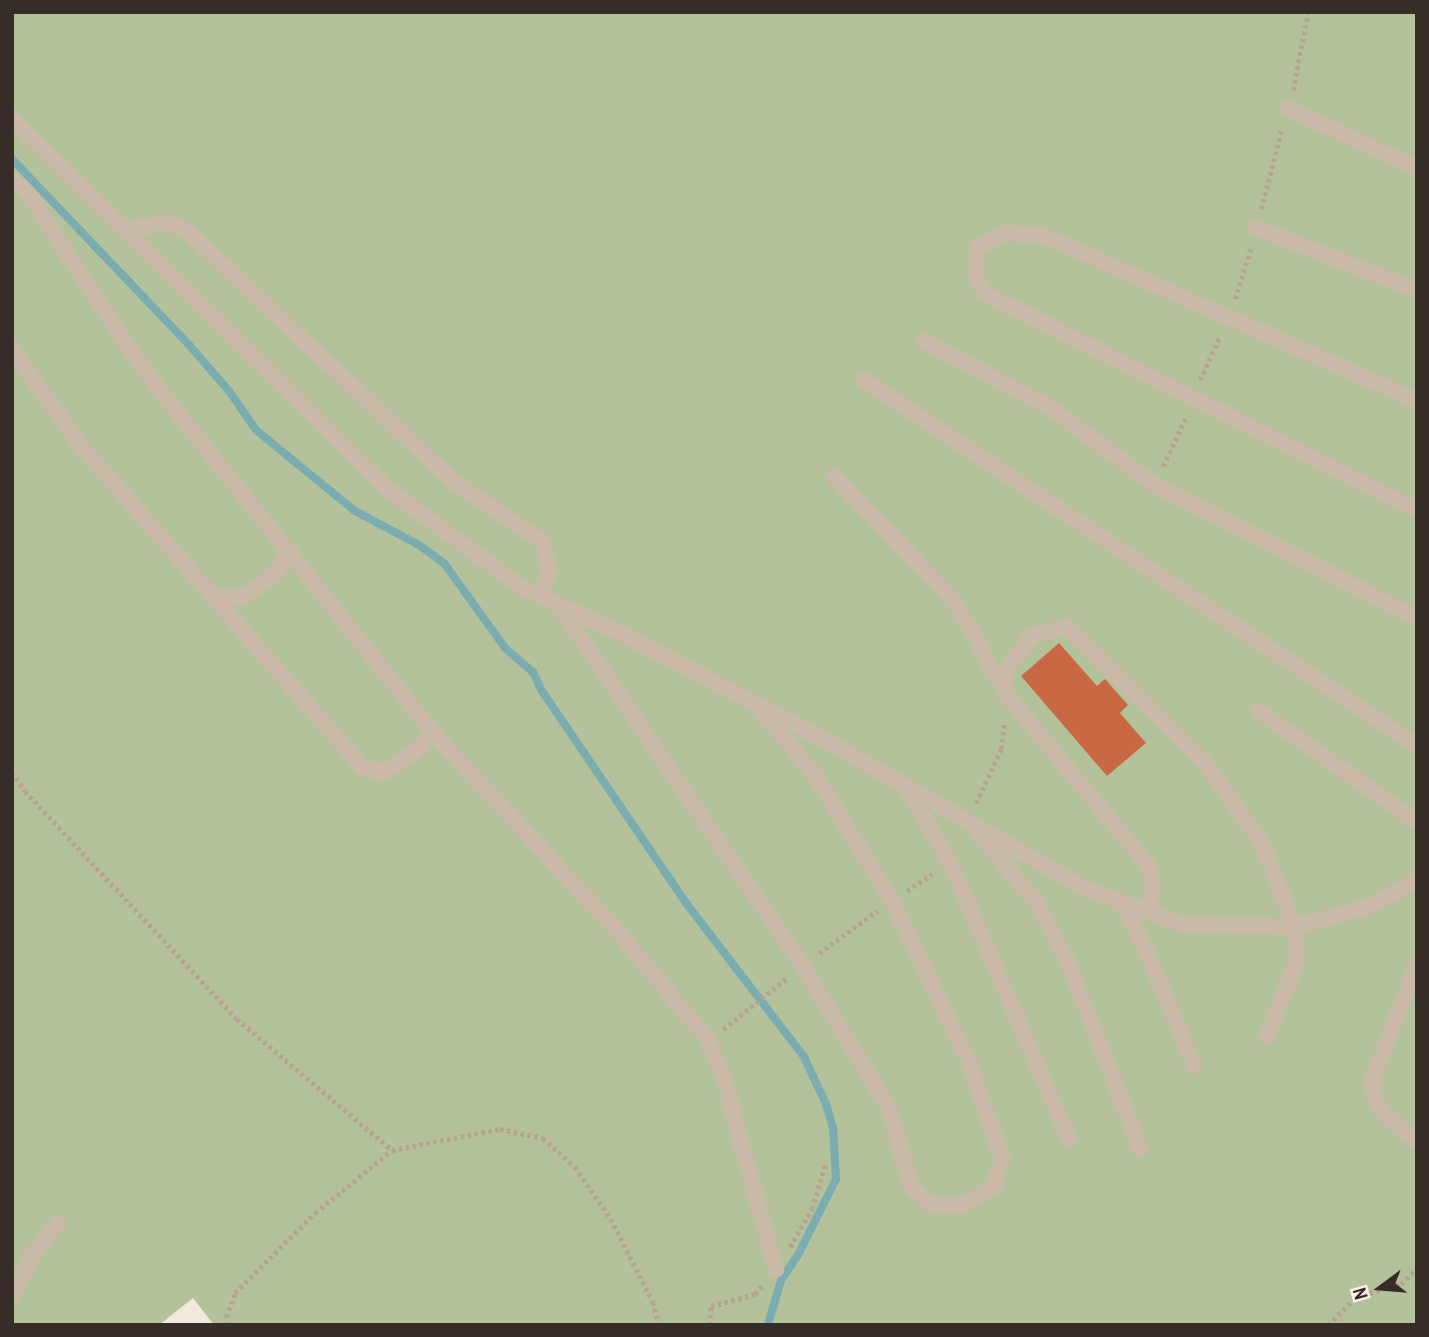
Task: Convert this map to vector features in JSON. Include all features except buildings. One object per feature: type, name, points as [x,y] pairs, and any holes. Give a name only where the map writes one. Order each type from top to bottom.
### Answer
[{"type":"lane","points":[[1287,108],[1417,168]]},
{"type":"lane","points":[[12,119],[389,490],[521,587],[628,637],[753,702],[1086,889],[1147,913],[1180,924],[1296,927],[1343,916],[1414,886]]},
{"type":"lane","points":[[12,179],[28,193],[136,358],[433,733],[612,925],[708,1040],[723,1077],[776,1270]]},
{"type":"lane","points":[[125,230],[166,222],[186,230],[455,483],[543,542],[549,574],[538,595]]},
{"type":"lane","points":[[1256,228],[1417,290]]},
{"type":"lane","points":[[1417,401],[1043,235],[1004,233],[977,248],[976,276],[984,293],[1417,510]]},
{"type":"lane","points":[[923,341],[1051,408],[1155,485],[1417,618]]},
{"type":"lane","points":[[12,349],[81,446],[362,766],[382,773],[411,755],[433,733]]},
{"type":"lane","points":[[864,380],[1417,746]]},
{"type":"lane","points":[[834,478],[949,595],[1005,690],[1148,865],[1153,884],[1147,913]]},
{"type":"lane","points":[[214,598],[244,597],[277,571],[291,552]]},
{"type":"lane","points":[[558,604],[802,965],[882,1096],[889,1108],[911,1187],[932,1205],[961,1206],[994,1186],[1002,1157],[968,1060],[892,901],[814,773],[753,702]]},
{"type":"lane","points":[[1005,690],[1008,667],[1033,635],[1067,626],[1203,760],[1261,842],[1296,927],[1297,961],[1267,1036]]},
{"type":"lane","points":[[1259,711],[1417,822]]},
{"type":"lane","points":[[904,785],[950,862],[1069,1139]]},
{"type":"lane","points":[[968,821],[1037,903],[1067,960],[1140,1148]]},
{"type":"lane","points":[[1122,904],[1146,947],[1194,1066]]},
{"type":"lane","points":[[1417,965],[1372,1080],[1374,1098],[1385,1115],[1417,1142]]},
{"type":"lane","points":[[12,1295],[34,1252],[58,1223]]},
{"type":"path","points":[[1155,485],[1229,316],[1246,270],[1287,108],[1296,83],[1308,12]]},
{"type":"path","points":[[968,821],[1001,749],[1005,690]]},
{"type":"path","points":[[12,772],[25,790],[237,1019],[392,1150]]},
{"type":"path","points":[[708,1040],[768,996]]},
{"type":"path","points":[[227,1325],[226,1317],[235,1293],[315,1213],[392,1150],[500,1129],[543,1138],[575,1167],[611,1219],[653,1302],[659,1325]]},
{"type":"path","points":[[1328,1325],[1356,1297],[1401,1284],[1417,1268]]},
{"type":"green space","points":[[12,12],[1417,12],[1417,1325],[214,1325],[193,1298],[159,1325],[12,1325]]},
{"type":"waterway","points":[[12,159],[190,346],[229,391],[256,430],[355,511],[419,545],[444,563],[505,648],[533,672],[542,691],[686,903],[804,1057],[826,1104],[833,1128],[836,1179],[798,1255],[781,1280],[768,1325]]}]
